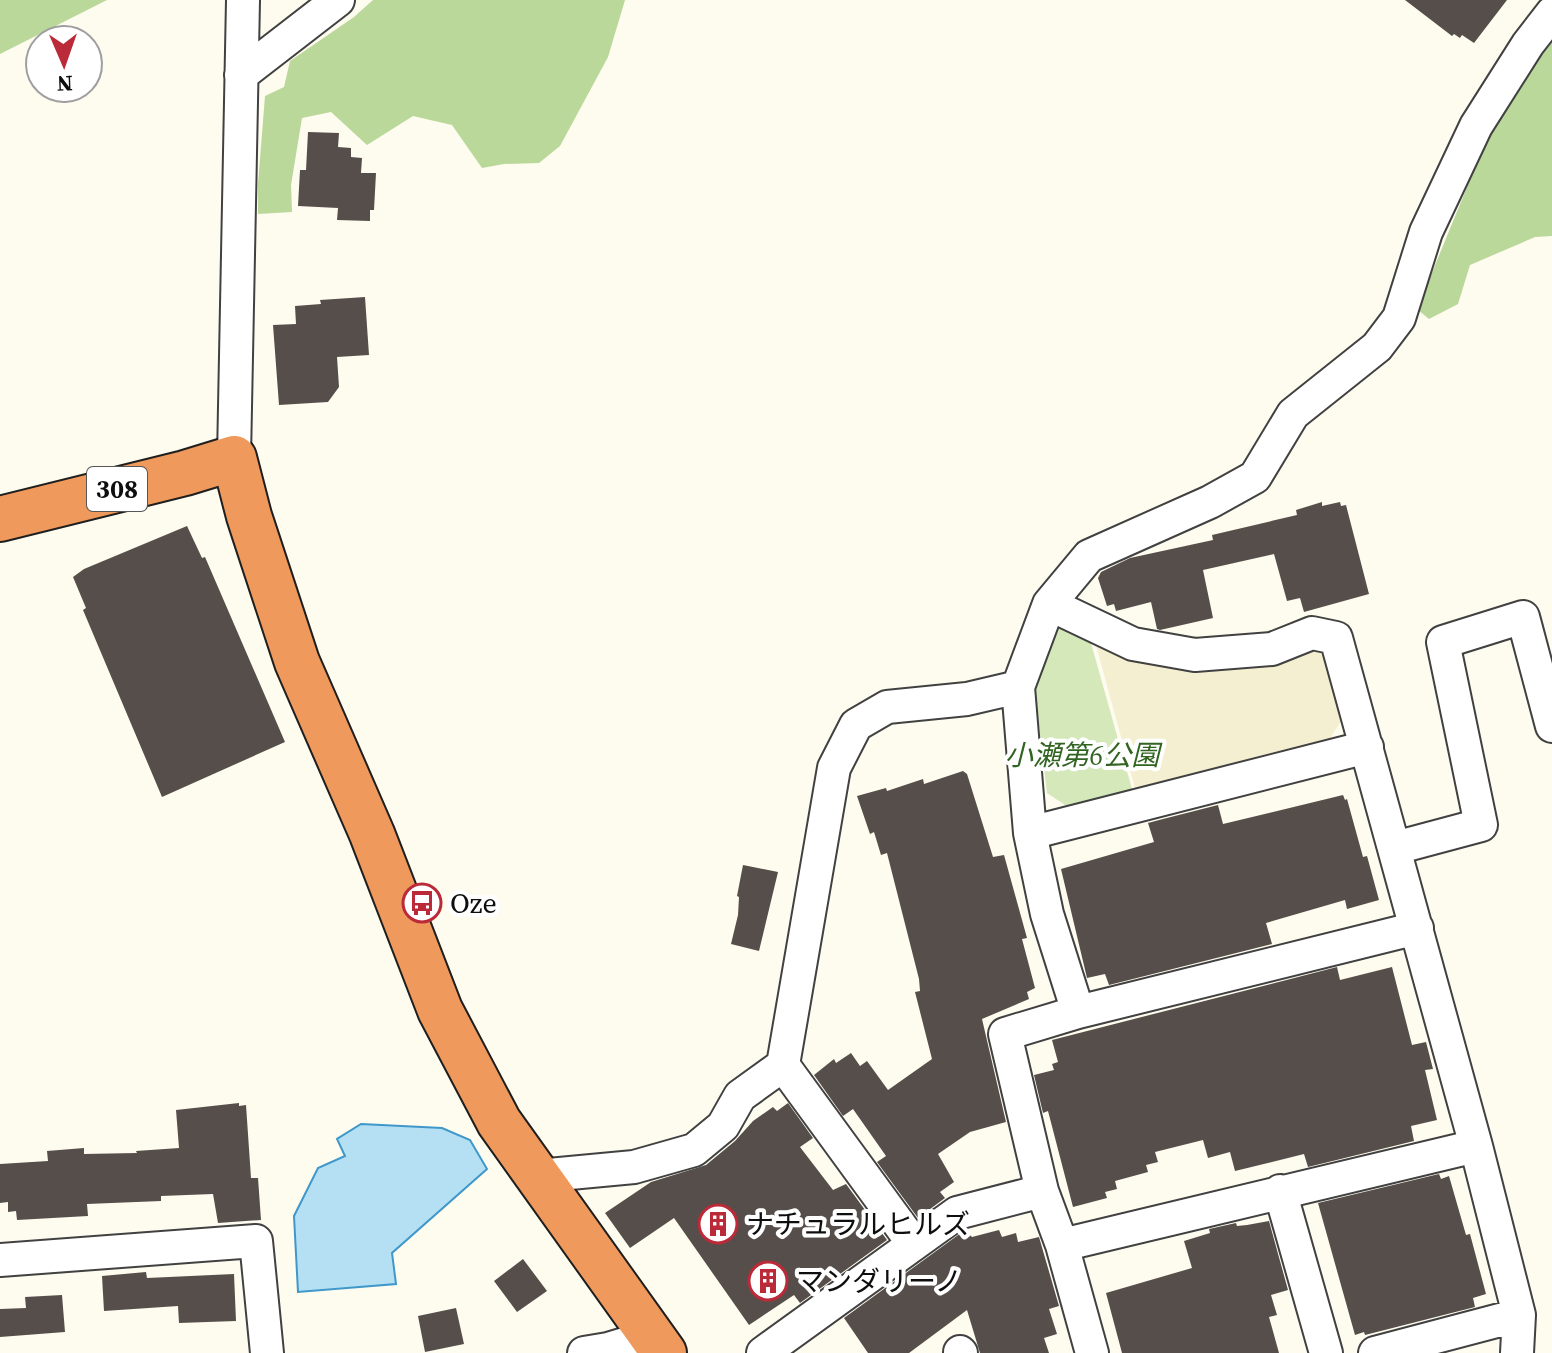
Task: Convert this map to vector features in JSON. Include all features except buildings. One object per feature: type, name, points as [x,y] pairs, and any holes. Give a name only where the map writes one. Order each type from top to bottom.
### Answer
[{"type":"highway","name":"308","points":[[0,519],[234,458]]},
{"type":"highway","points":[[234,458],[249,516],[297,662],[372,834],[440,1010],[499,1122],[657,1345]]},
{"type":"street","points":[[234,458],[243,0]]},
{"type":"street","points":[[241,75],[338,0]]},
{"type":"street","points":[[1078,1012],[1047,914],[1030,833],[1018,687],[1049,604],[1089,556],[1210,502],[1255,477],[1293,414],[1377,347],[1399,318],[1426,232],[1476,126],[1528,44],[1552,13]]},
{"type":"street","points":[[1049,604],[1133,644],[1195,655],[1272,649],[1312,633],[1336,638],[1476,1146],[1519,1315],[1517,1353]]},
{"type":"street","points":[[1395,848],[1481,825],[1443,642],[1523,617],[1552,726]]},
{"type":"street","points":[[538,1176],[634,1167],[694,1150],[723,1126],[740,1096],[783,1065],[834,768],[856,725],[887,707],[967,699],[1018,687]]},
{"type":"street","points":[[1030,833],[1367,747]]},
{"type":"street","points":[[1092,1353],[1062,1245],[1042,1191],[1005,1034],[1078,1012],[1417,928]]},
{"type":"street","points":[[783,1065],[913,1243]]},
{"type":"street","points":[[1062,1245],[1476,1146]]},
{"type":"street","points":[[763,1353],[957,1213],[1042,1191]]},
{"type":"street","points":[[1280,1191],[1326,1353]]},
{"type":"street","points":[[0,1260],[256,1241],[267,1353]]},
{"type":"street","points":[[1375,1353],[1519,1315]]},
{"type":"street","points":[[584,1353],[657,1345]]},
{"type":"shaded area","points":[[1094,638],[1310,646],[1327,655],[1343,718],[1330,738],[1135,788]]},
{"type":"green space","points":[[0,0],[107,0],[59,24],[24,24],[24,42],[0,54]]},
{"type":"green space","points":[[373,0],[625,0],[608,57],[560,146],[539,163],[482,168],[452,125],[413,116],[367,145],[331,112],[302,118],[291,185],[292,212],[258,214],[265,96],[284,87],[290,61],[354,17]]},
{"type":"green space","points":[[1552,42],[1552,236],[1535,237],[1470,265],[1458,304],[1429,319],[1417,309],[1500,107]]},
{"type":"green space","name":"小瀬第6公園","points":[[1069,624],[1089,636],[1132,789],[1068,807],[1047,793],[1034,683],[1050,631]]},
{"type":"water","points":[[361,1124],[442,1128],[470,1140],[487,1169],[392,1253],[396,1284],[298,1292],[294,1216],[318,1168],[345,1156],[337,1139]]},
{"type":"place","name":"Oze","points":[[422,903]]},
{"type":"place","name":"ナチュラルヒルズ","points":[[718,1224]]},
{"type":"place","name":"マンダリーノ","points":[[768,1281]]}]
